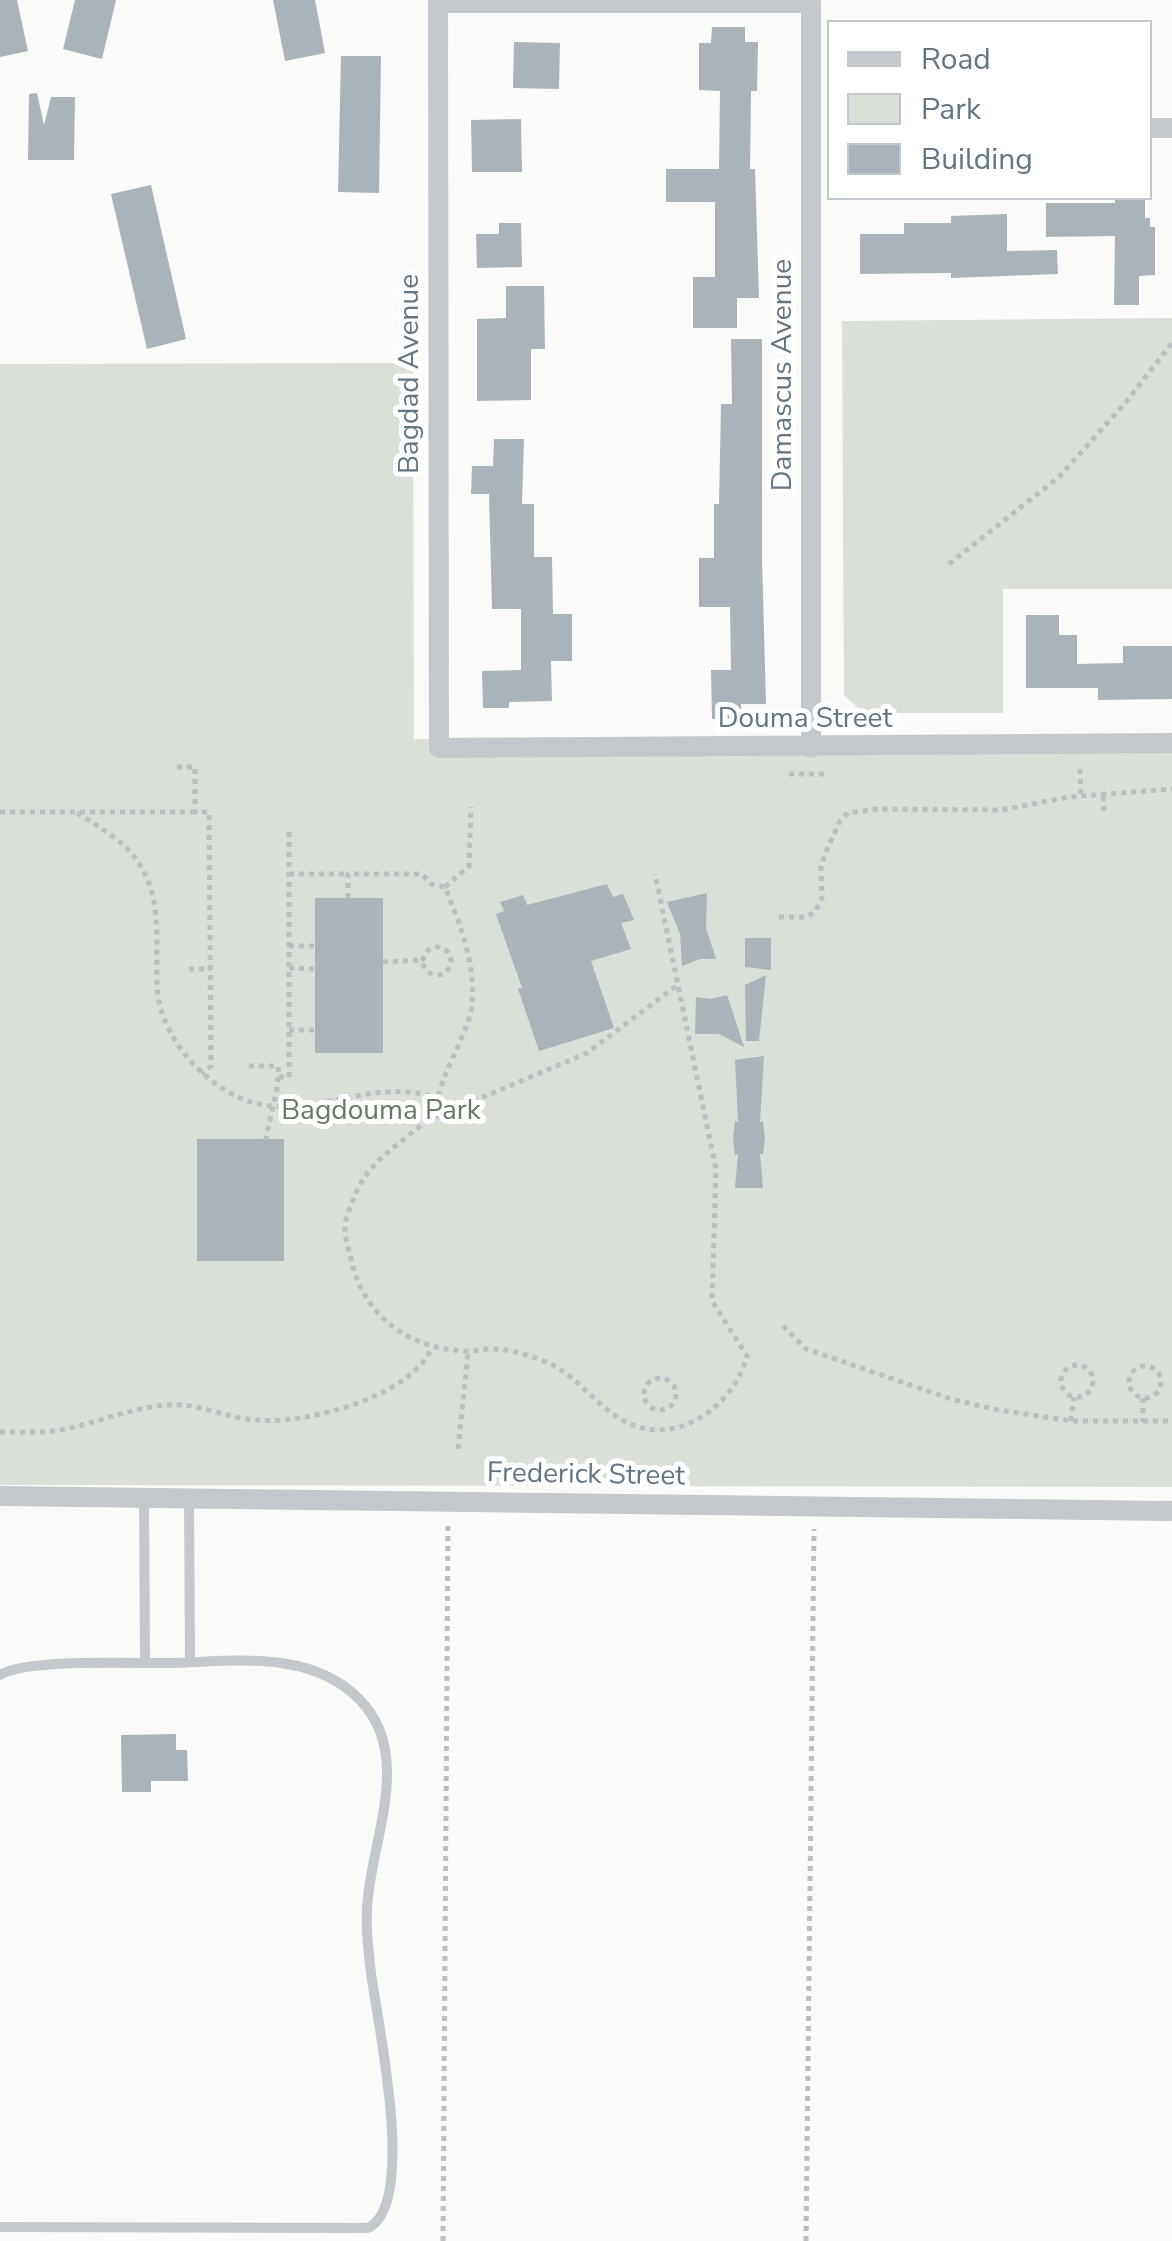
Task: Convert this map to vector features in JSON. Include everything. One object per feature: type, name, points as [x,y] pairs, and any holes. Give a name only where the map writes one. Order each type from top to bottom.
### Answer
[{"type":"street","name":"Damascus Avenue","points":[[438,2],[811,3],[820,166],[811,748]]},
{"type":"street","name":"Bagdad Avenue","points":[[438,2],[439,748]]},
{"type":"street","name":"Douma Street","points":[[439,748],[1172,743]]},
{"type":"street","name":"Frederick Street","points":[[0,1496],[1172,1511]]},
{"type":"lane","points":[[144,1498],[145,1664]]},
{"type":"lane","points":[[189,1498],[190,1662]]},
{"type":"lane","points":[[0,1675],[9,1669],[67,1665],[242,1660],[311,1668],[338,1681],[362,1702],[380,1732],[386,1798],[368,1896],[367,1936],[390,2077],[390,2177],[385,2213],[378,2223],[356,2229],[0,2227]]},
{"type":"path","points":[[949,564],[1059,477],[1172,343]]},
{"type":"path","points":[[178,767],[195,767],[195,812]]},
{"type":"path","points":[[1080,769],[1081,796]]},
{"type":"path","points":[[789,774],[830,774]]},
{"type":"path","points":[[779,917],[815,912],[822,898],[821,867],[825,854],[840,821],[848,813],[877,809],[986,811],[1081,796],[1172,790]]},
{"type":"path","points":[[1103,794],[1104,813]]},
{"type":"path","points":[[445,887],[469,866],[470,807]]},
{"type":"path","points":[[0,812],[209,812],[211,1066],[202,1074]]},
{"type":"path","points":[[77,813],[118,841],[142,868],[156,916],[160,1005],[176,1040],[202,1074],[238,1097],[272,1106],[312,1104],[384,1090],[411,1091],[436,1098]]},
{"type":"path","points":[[279,1077],[289,1077],[289,831]]},
{"type":"path","points":[[289,874],[422,874],[431,884],[445,887]]},
{"type":"path","points":[[348,874],[348,898]]},
{"type":"path","points":[[655,874],[716,1169],[712,1301],[747,1356],[734,1387],[716,1408],[692,1422],[648,1428],[622,1421],[565,1371],[549,1363],[496,1349],[468,1352],[432,1347],[402,1335],[368,1305],[356,1282],[344,1228],[359,1183],[383,1153],[427,1121],[587,1052],[676,986]]},
{"type":"path","points":[[427,1121],[472,1008],[463,932],[445,887]]},
{"type":"path","points":[[289,946],[315,946]]},
{"type":"path","points":[[438,947],[451,960],[441,975],[428,972],[424,960],[430,949],[438,947]]},
{"type":"path","points":[[451,960],[468,959]]},
{"type":"path","points":[[383,962],[424,960]]},
{"type":"path","points":[[189,968],[210,968]]},
{"type":"path","points":[[289,968],[315,968]]},
{"type":"path","points":[[289,1030],[315,1030]]},
{"type":"path","points":[[249,1066],[278,1066],[266,1140]]},
{"type":"path","points":[[783,1326],[806,1348],[873,1374],[994,1410],[1072,1421],[1172,1421]]},
{"type":"path","points":[[0,1432],[64,1429],[172,1404],[260,1421],[307,1417],[352,1404],[405,1379],[422,1365],[432,1347]]},
{"type":"path","points":[[458,1450],[468,1352]]},
{"type":"path","points":[[1080,1365],[1090,1371],[1092,1387],[1085,1396],[1074,1398],[1065,1393],[1061,1379],[1065,1370],[1080,1365]]},
{"type":"path","points":[[1149,1366],[1158,1372],[1162,1382],[1154,1396],[1143,1398],[1134,1394],[1130,1379],[1134,1370],[1149,1366]]},
{"type":"path","points":[[663,1379],[674,1388],[675,1397],[667,1408],[656,1410],[644,1394],[648,1384],[663,1379]]},
{"type":"path","points":[[1072,1421],[1074,1398]]},
{"type":"path","points":[[1143,1398],[1143,1422]]},
{"type":"path","points":[[444,2241],[448,1502]]},
{"type":"path","points":[[806,2241],[814,1506]]},
{"type":"green space","points":[[1172,318],[1172,589],[1003,589],[1003,713],[864,713],[844,695],[842,321]]},
{"type":"green space","name":"Bagdouma Park","points":[[413,363],[414,739],[1172,741],[1172,1487],[0,1485],[0,364]]},
{"type":"building","points":[[0,0],[17,0],[28,51],[0,57]]},
{"type":"building","points":[[75,0],[116,0],[102,59],[63,49]]},
{"type":"building","points":[[273,0],[315,0],[325,53],[285,61]]},
{"type":"building","points":[[712,27],[745,27],[745,42],[758,42],[757,91],[751,91],[750,169],[755,169],[759,298],[737,298],[737,328],[693,328],[693,277],[715,277],[715,202],[666,202],[666,169],[719,169],[720,91],[699,90],[699,43],[711,43]]},
{"type":"building","points":[[514,42],[560,43],[559,89],[513,88]]},
{"type":"building","points":[[341,56],[381,56],[379,193],[338,192]]},
{"type":"building","points":[[37,93],[44,125],[51,97],[75,97],[74,160],[28,160],[29,94]]},
{"type":"building","points":[[521,119],[522,172],[472,172],[471,120]]},
{"type":"building","points":[[151,185],[186,339],[147,349],[111,194]]},
{"type":"building","points":[[1145,200],[1145,218],[1150,218],[1150,227],[1155,227],[1155,275],[1139,276],[1139,305],[1114,305],[1115,236],[1046,237],[1046,203]]},
{"type":"building","points":[[1007,214],[1007,251],[1057,250],[1058,274],[951,278],[951,273],[860,274],[860,234],[904,234],[904,223],[951,223],[951,216]]},
{"type":"building","points":[[499,223],[521,223],[522,267],[477,268],[476,234],[499,234]]},
{"type":"building","points":[[506,286],[544,286],[545,349],[531,349],[531,400],[477,401],[477,319],[506,318]]},
{"type":"building","points":[[731,339],[762,339],[766,704],[741,704],[742,719],[712,719],[711,670],[731,670],[730,607],[699,607],[699,558],[714,558],[721,404],[732,404]]},
{"type":"building","points":[[494,439],[524,439],[522,504],[534,504],[534,557],[552,557],[553,614],[572,614],[572,661],[551,661],[552,701],[509,702],[509,708],[483,708],[482,671],[521,670],[521,609],[492,609],[489,494],[471,494],[472,466],[493,466]]},
{"type":"building","points":[[1026,615],[1059,615],[1059,635],[1077,635],[1077,664],[1123,663],[1123,646],[1172,646],[1172,699],[1098,700],[1098,688],[1026,688]]},
{"type":"building","points":[[607,884],[613,897],[623,894],[634,920],[621,923],[631,949],[591,961],[614,1028],[539,1051],[496,914],[504,911],[500,902],[523,895],[527,905]]},
{"type":"building","points":[[707,893],[706,928],[716,959],[700,959],[682,966],[680,934],[667,902]]},
{"type":"building","points":[[315,898],[383,898],[383,1053],[315,1053]]},
{"type":"building","points":[[745,938],[771,938],[771,970],[745,967]]},
{"type":"building","points":[[766,975],[759,1041],[746,1041],[745,985]]},
{"type":"building","points":[[727,995],[744,1047],[719,1034],[695,1034],[696,997]]},
{"type":"building","points":[[764,1056],[760,1122],[763,1121],[765,1138],[760,1154],[763,1188],[735,1188],[735,1060]]},
{"type":"building","points":[[197,1139],[284,1139],[284,1261],[197,1261]]},
{"type":"building","points":[[176,1734],[176,1750],[187,1750],[188,1781],[151,1781],[151,1792],[122,1792],[121,1735]]}]
